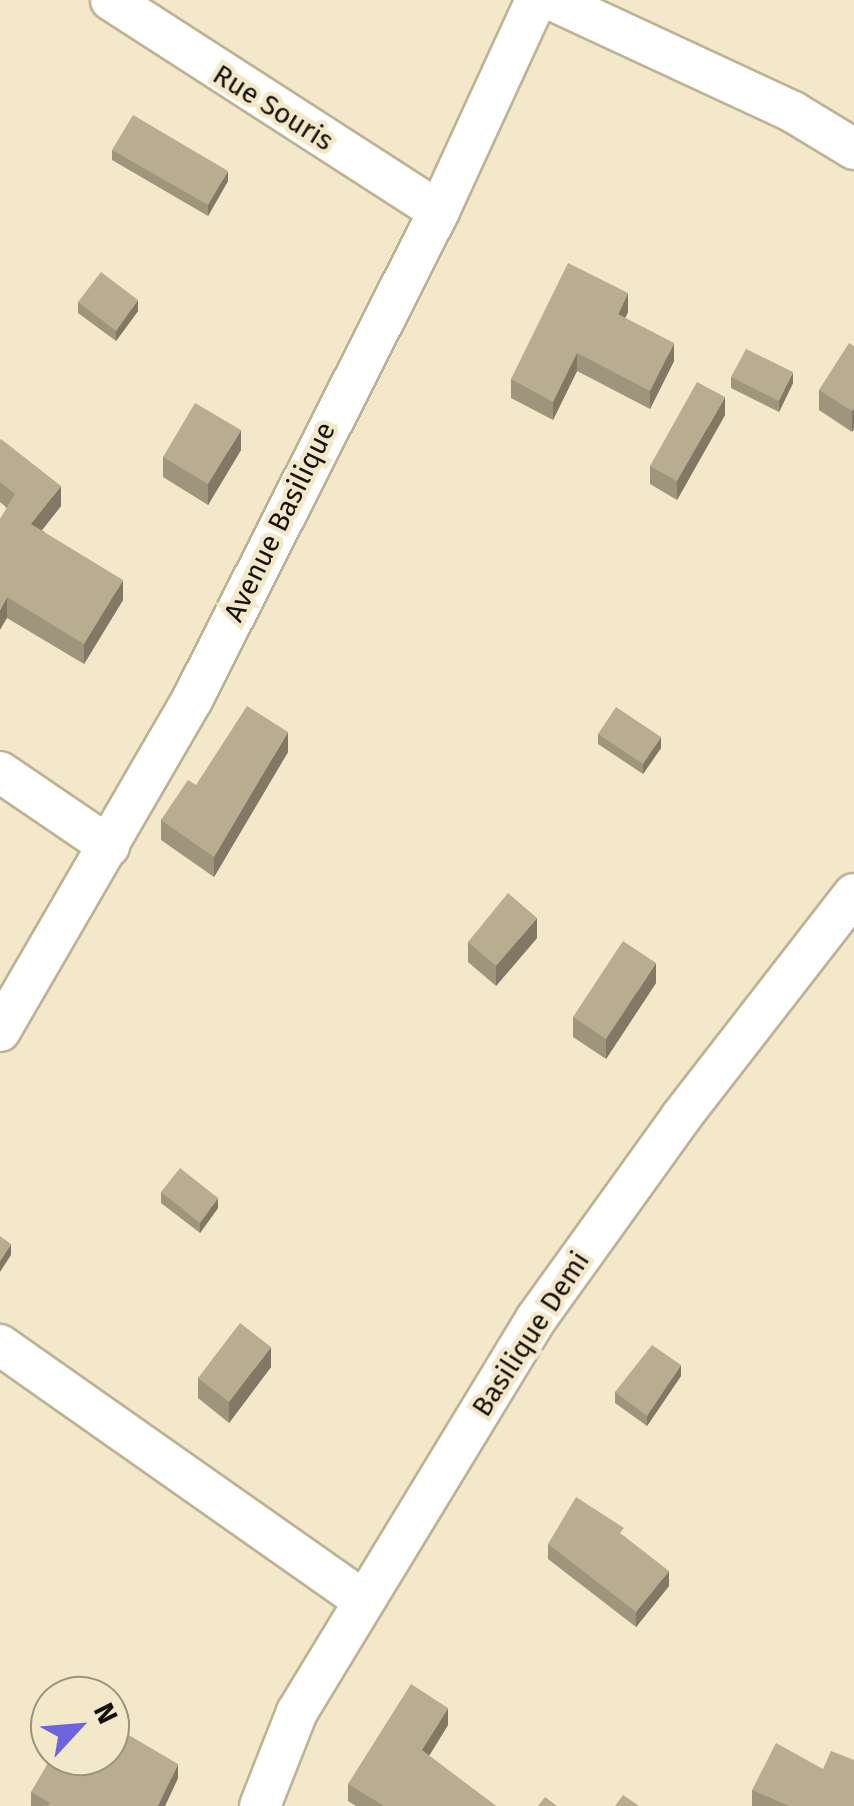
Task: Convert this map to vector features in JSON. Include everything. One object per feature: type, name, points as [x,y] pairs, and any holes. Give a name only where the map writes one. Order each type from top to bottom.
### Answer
[{"type":"street","name":"Rue Souris","points":[[111,0],[439,211]]},
{"type":"street","name":"Avenue Basilique","points":[[0,1031],[193,698],[439,211],[536,0]]},
{"type":"street","points":[[552,0],[793,112],[854,148]]},
{"type":"street","points":[[0,772],[109,846]]},
{"type":"street","name":"Basilique Demi","points":[[260,1806],[297,1712],[362,1599],[536,1319],[680,1116],[854,894]]},
{"type":"street","points":[[0,1346],[362,1599]]},
{"type":"building","points":[[133,115],[228,171],[208,205],[112,150]]},
{"type":"building","points":[[568,263],[628,293],[618,314],[674,343],[650,391],[577,353],[553,402],[511,379]]},
{"type":"building","points":[[101,272],[138,300],[116,331],[78,302]]},
{"type":"building","points":[[849,343],[854,346],[852,411],[819,390]]},
{"type":"building","points":[[746,349],[793,372],[779,401],[731,377]]},
{"type":"building","points":[[697,382],[725,397],[677,481],[650,466]]},
{"type":"building","points":[[195,403],[241,430],[208,484],[163,457]]},
{"type":"building","points":[[1,439],[61,486],[31,524],[123,580],[84,644],[7,597],[0,610],[0,519],[15,494],[0,482]]},
{"type":"building","points":[[247,706],[288,732],[214,857],[161,820],[188,780],[196,785]]},
{"type":"building","points":[[616,707],[661,737],[643,764],[598,734]]},
{"type":"building","points":[[508,893],[537,918],[496,966],[468,942]]},
{"type":"building","points":[[623,941],[656,963],[606,1039],[573,1017]]},
{"type":"building","points":[[180,1168],[218,1198],[200,1223],[161,1192]]},
{"type":"building","points":[[0,1236],[11,1244],[0,1261]]},
{"type":"building","points":[[240,1323],[271,1347],[229,1402],[198,1378]]},
{"type":"building","points":[[652,1345],[681,1365],[647,1416],[615,1392]]},
{"type":"building","points":[[576,1497],[624,1528],[620,1533],[669,1571],[636,1612],[548,1544]]},
{"type":"building","points":[[411,1684],[448,1708],[422,1750],[496,1806],[384,1806],[348,1784]]},
{"type":"building","points":[[130,1736],[178,1764],[158,1806],[48,1806],[50,1803],[31,1792],[40,1776],[130,1776]]},
{"type":"building","points":[[776,1743],[823,1769],[831,1751],[854,1760],[854,1806],[789,1806],[752,1790]]},
{"type":"building","points":[[623,1795],[639,1806],[615,1806]]},
{"type":"building","points":[[545,1797],[557,1806],[538,1806]]}]
